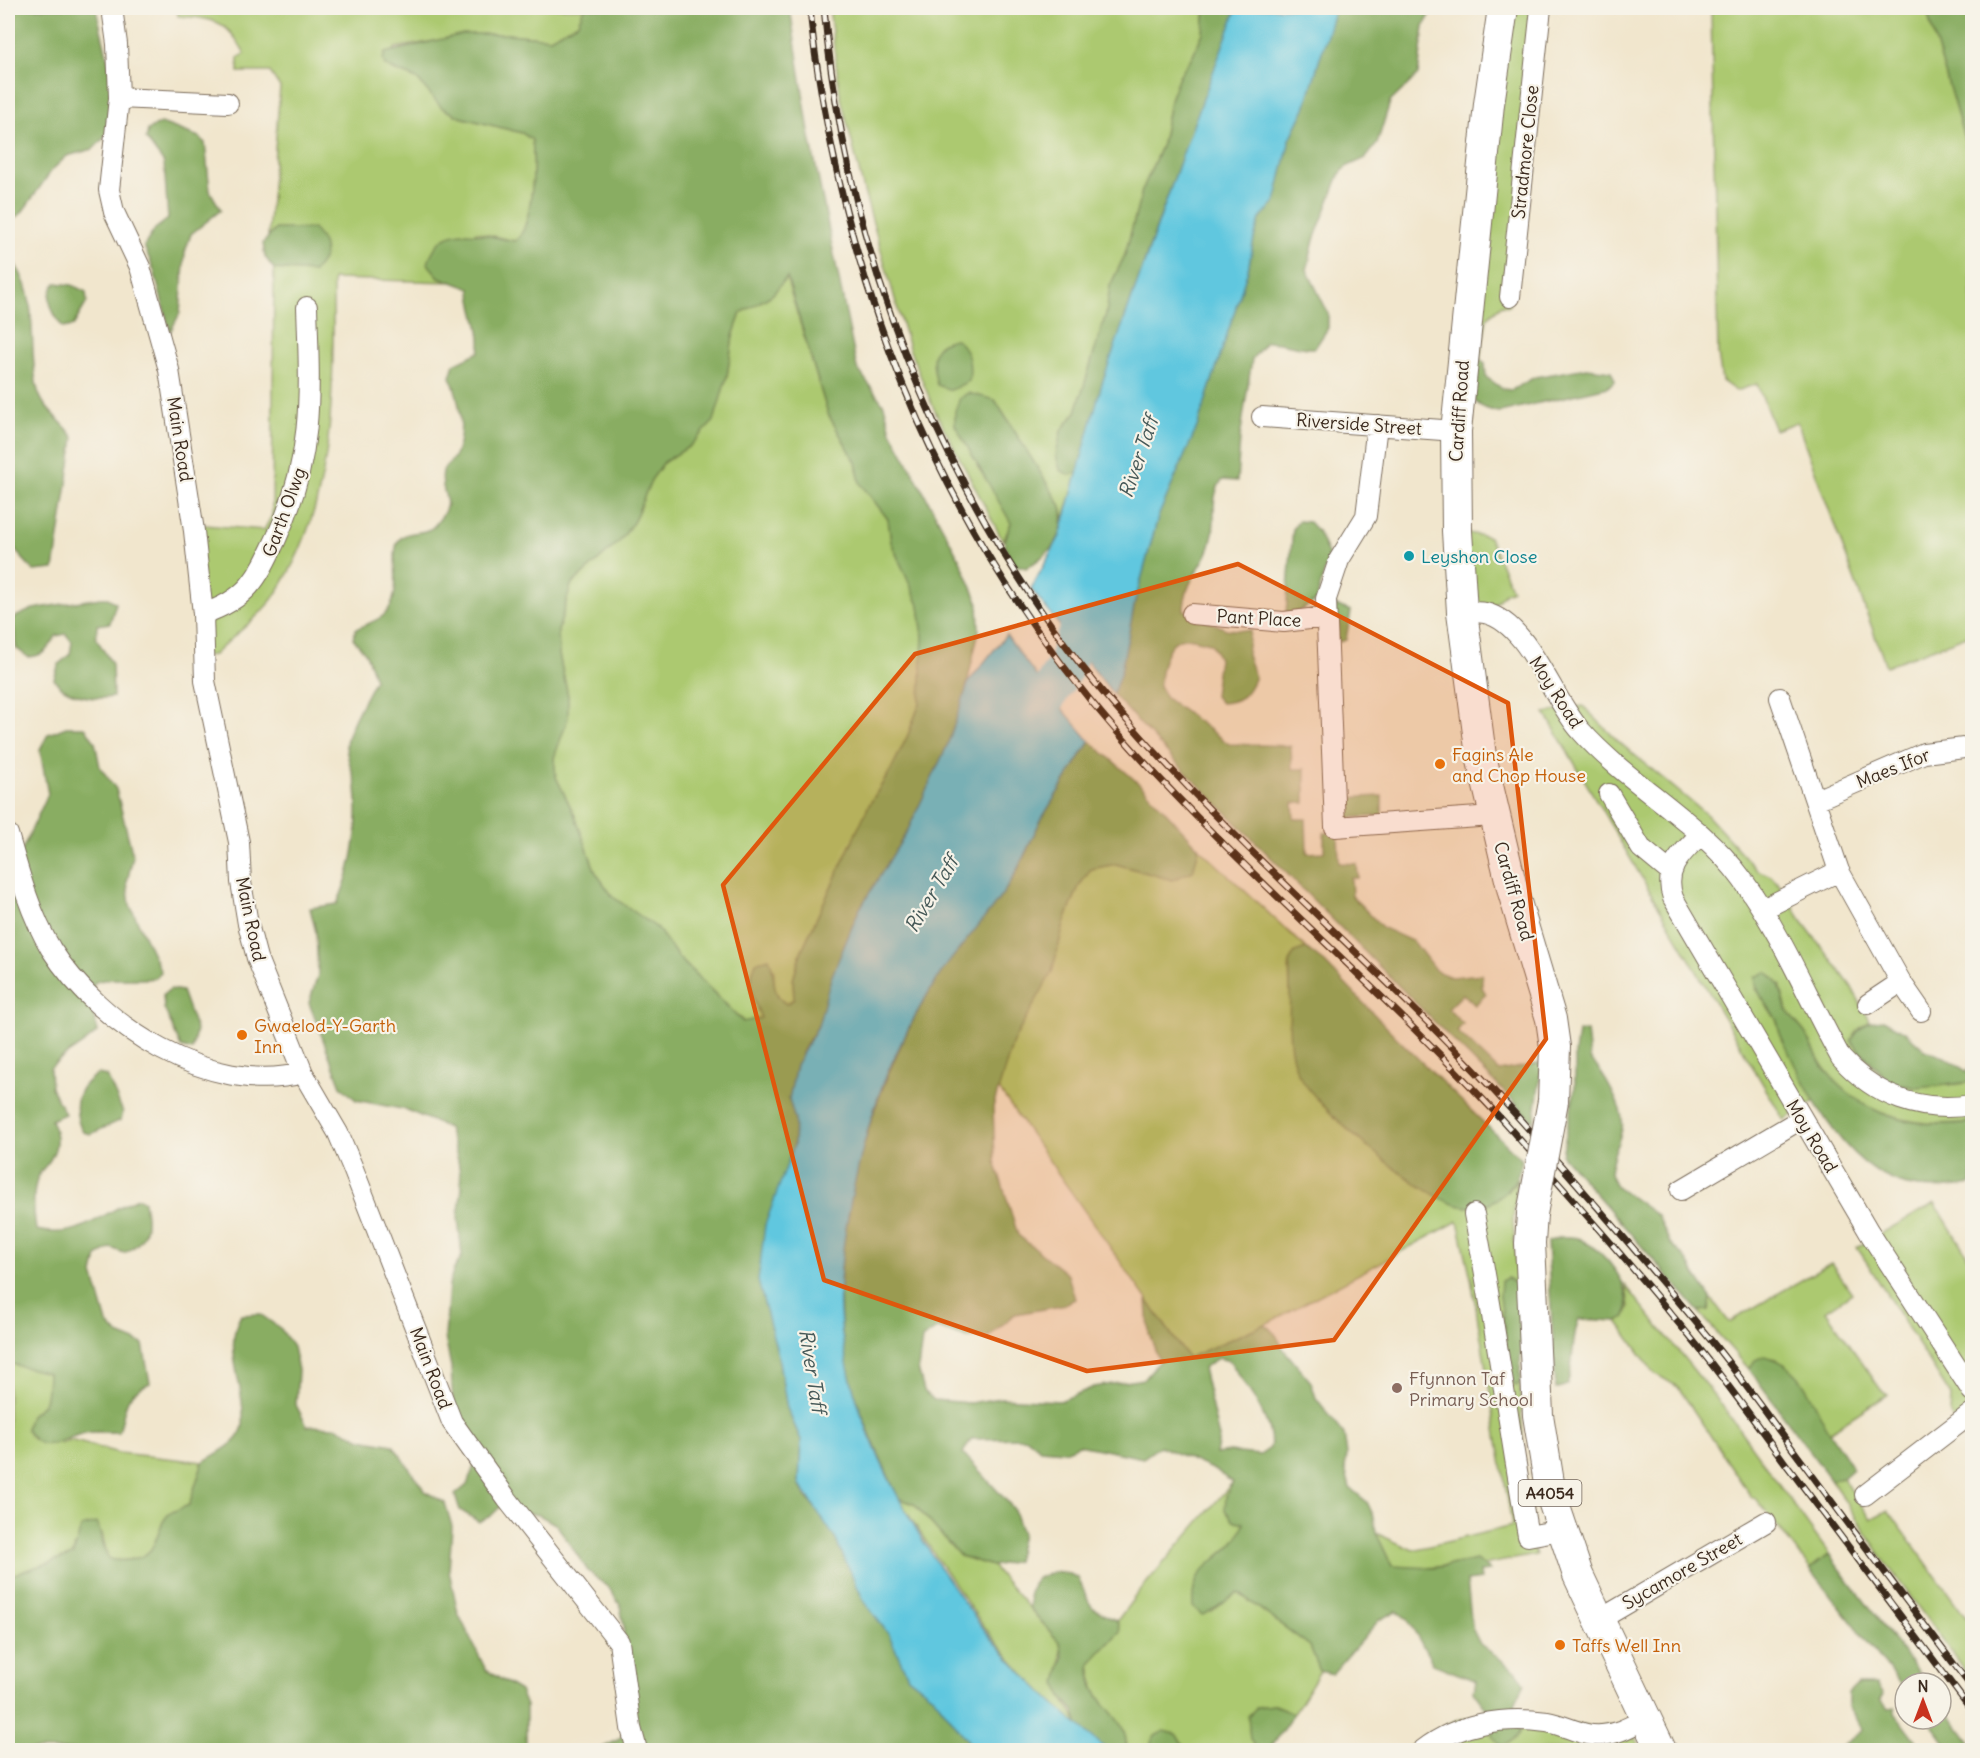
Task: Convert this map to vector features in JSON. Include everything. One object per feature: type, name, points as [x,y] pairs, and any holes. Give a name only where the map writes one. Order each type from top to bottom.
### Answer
[{"type":"main road","name":"Cardiff Road","points":[[1503,8],[1489,104],[1456,431],[1457,531],[1462,612],[1481,756],[1493,816],[1551,1019],[1555,1064],[1553,1101],[1532,1214],[1530,1243],[1538,1415],[1551,1495],[1561,1530],[1599,1620],[1661,1750]]},
{"type":"street","name":"Main Road","points":[[112,8],[117,44],[119,98],[109,190],[114,212],[140,267],[169,370],[193,524],[203,614],[205,681],[235,820],[248,924],[257,958],[303,1073],[338,1133],[352,1166],[452,1422],[507,1499],[619,1642],[631,1728],[637,1750]]},
{"type":"street","name":"Stradmore Close","points":[[1510,297],[1541,8]]},
{"type":"street","points":[[119,98],[228,103]]},
{"type":"street","name":"Garth Olwg","points":[[203,614],[239,598],[253,584],[283,525],[298,484],[308,437],[310,396],[307,307]]},
{"type":"street","name":"Riverside Street","points":[[1262,417],[1456,431]]},
{"type":"street","points":[[1377,425],[1368,509],[1339,560],[1329,584],[1326,617],[1335,827],[1493,816]]},
{"type":"street","name":"Moy Road","points":[[1462,612],[1486,613],[1501,620],[1514,631],[1526,645],[1579,730],[1599,750],[1700,835],[1741,877],[1763,909],[1830,1040],[1854,1073],[1872,1087],[1896,1099],[1921,1106],[1968,1105]]},
{"type":"street","name":"Pant Place","points":[[1192,614],[1284,622],[1326,617]]},
{"type":"street","points":[[1780,698],[1839,872],[1901,982],[1921,1011]]},
{"type":"street","name":"Maes Ifor","points":[[1816,800],[1924,753],[1972,747]]},
{"type":"street","points":[[1609,794],[1641,848],[1670,872],[1676,859],[1700,835]]},
{"type":"street","points":[[8,834],[32,911],[51,949],[73,980],[131,1033],[160,1048],[216,1070],[269,1079],[303,1073]]},
{"type":"street","name":"Moy Road","points":[[1670,872],[1669,886],[1673,898],[1801,1119],[1869,1232],[1972,1391]]},
{"type":"street","points":[[1763,909],[1839,872]]},
{"type":"street","points":[[1868,1004],[1901,982]]},
{"type":"street","points":[[1681,1190],[1801,1119]]},
{"type":"street","points":[[1474,1214],[1488,1286],[1528,1536],[1561,1530]]},
{"type":"street","points":[[1865,1495],[1972,1413]]},
{"type":"street","name":"Sycamore Street","points":[[1599,1620],[1766,1522]]},
{"type":"street","points":[[1424,1750],[1454,1732],[1496,1721],[1548,1722],[1599,1736],[1616,1733],[1645,1719]]},
{"type":"highlighted area","points":[[1238,564],[1508,703],[1546,1039],[1334,1340],[1087,1371],[824,1280],[723,885],[915,654]]},
{"type":"green space","points":[[8,8],[96,8],[112,77],[108,134],[93,149],[67,156],[52,170],[21,214],[8,222]]},
{"type":"green space","points":[[177,8],[584,8],[578,23],[550,38],[508,34],[440,40],[395,48],[393,70],[417,79],[443,108],[460,117],[522,133],[532,140],[533,178],[526,223],[515,241],[476,232],[439,277],[452,282],[333,279],[331,403],[321,485],[310,524],[294,562],[267,606],[214,655],[204,656],[193,524],[264,530],[272,515],[274,269],[313,272],[276,229],[268,236],[280,87],[270,72],[238,72],[238,58],[245,54],[226,28],[211,20],[178,16]]},
{"type":"green space","points":[[584,8],[790,8],[809,132],[857,368],[884,405],[891,431],[960,560],[978,602],[979,630],[961,711],[908,830],[859,910],[844,946],[818,1026],[802,1051],[789,1099],[795,1120],[794,1145],[782,1184],[778,1355],[787,1408],[801,1440],[799,1483],[805,1496],[820,1513],[835,1538],[864,1601],[889,1634],[908,1677],[934,1697],[975,1750],[598,1750],[616,1741],[631,1728],[622,1667],[624,1627],[620,1605],[610,1589],[588,1571],[557,1525],[539,1515],[518,1512],[507,1500],[491,1516],[479,1522],[460,1510],[455,1495],[467,1485],[477,1458],[453,1405],[451,1367],[445,1337],[449,1285],[453,1271],[462,1256],[458,1218],[462,1188],[458,1160],[448,1128],[407,1110],[356,1100],[341,1086],[309,1003],[318,975],[316,932],[310,908],[337,904],[348,876],[356,832],[357,803],[356,787],[346,746],[353,723],[375,679],[366,654],[353,638],[356,629],[381,617],[391,606],[396,586],[395,555],[399,540],[407,535],[431,528],[446,509],[443,471],[453,459],[458,448],[461,428],[457,395],[450,377],[454,364],[479,352],[479,329],[471,289],[439,277],[428,264],[434,249],[442,240],[452,235],[476,234],[515,241],[526,224],[533,178],[532,140],[522,133],[460,117],[442,108],[417,79],[385,66],[383,59],[385,53],[463,34],[508,34],[550,38],[578,23]],"holes":[[[787,277],[828,414],[856,462],[860,483],[888,519],[891,542],[919,605],[923,637],[920,703],[908,735],[891,770],[869,805],[801,952],[793,980],[794,999],[786,1004],[777,994],[769,958],[756,962],[751,984],[755,1004],[761,1018],[743,1022],[678,957],[657,928],[613,897],[596,873],[575,816],[556,777],[554,758],[568,718],[568,696],[559,655],[558,631],[571,585],[620,541],[634,521],[651,480],[664,462],[690,446],[714,421],[727,376],[733,336],[741,313],[772,295]]]},
{"type":"green space","points":[[829,8],[1205,8],[1203,33],[1192,57],[1179,76],[1171,97],[1162,144],[1142,191],[1125,255],[1110,286],[1106,314],[1076,412],[1061,431],[1069,475],[1078,472],[1064,519],[1061,506],[995,400],[982,398],[977,466],[993,489],[1011,523],[1003,541],[933,407],[909,348],[865,195],[840,94]]},
{"type":"green space","points":[[1205,8],[1237,8],[1132,296],[1078,472],[1069,475],[1060,470],[1056,455],[1061,431],[1076,412],[1106,314],[1110,286],[1125,255],[1142,191],[1162,144],[1171,97],[1179,76],[1192,57],[1203,33]]},
{"type":"green space","points":[[1335,8],[1434,8],[1424,26],[1418,75],[1390,102],[1377,144],[1366,158],[1346,167],[1339,175],[1314,240],[1307,270],[1328,313],[1328,328],[1315,348],[1266,342],[1252,359],[1240,438],[1237,481],[1222,480],[1218,487],[1214,501],[1213,531],[1209,548],[1185,598],[1184,610],[1226,629],[1250,631],[1247,655],[1255,677],[1249,689],[1242,696],[1234,701],[1221,703],[1214,695],[1219,659],[1211,643],[1186,638],[1173,643],[1165,656],[1159,686],[1166,698],[1229,744],[1291,746],[1292,769],[1305,769],[1305,803],[1293,803],[1294,819],[1306,819],[1307,853],[1324,852],[1324,833],[1338,833],[1339,863],[1357,864],[1358,878],[1351,878],[1352,896],[1383,928],[1414,942],[1436,971],[1451,977],[1482,974],[1482,987],[1486,994],[1475,1005],[1463,994],[1448,1009],[1463,1024],[1457,1031],[1499,1071],[1542,1063],[1534,1122],[1167,753],[1113,694],[1121,672],[1135,602],[1158,517],[1197,427],[1248,270],[1260,219],[1275,201],[1290,139],[1305,108]]},
{"type":"green space","points":[[1503,8],[1541,8],[1509,306],[1502,305],[1487,318],[1480,359],[1472,364]]},
{"type":"green space","points":[[1711,8],[1926,8],[1972,165],[1972,634],[1886,666],[1797,422],[1775,430],[1757,384],[1736,391],[1722,381],[1718,354]]},
{"type":"green space","points":[[1926,8],[1964,8],[1972,32],[1972,165]]},
{"type":"green space","points":[[161,123],[199,137],[205,143],[210,191],[221,210],[191,234],[185,252],[180,313],[170,332],[154,270],[144,246],[155,229],[168,219],[164,163],[146,139],[148,130]]},
{"type":"green space","points":[[276,229],[313,229],[322,240],[325,251],[322,261],[313,272],[274,269],[265,257],[263,243]]},
{"type":"green space","points":[[8,255],[19,270],[29,301],[37,387],[48,409],[74,438],[54,569],[34,571],[13,548],[8,550]]},
{"type":"green space","points":[[786,277],[828,414],[856,462],[860,483],[888,519],[891,542],[919,605],[923,637],[920,703],[908,735],[891,770],[869,805],[801,952],[793,980],[794,999],[786,1004],[778,997],[774,984],[774,968],[762,1019],[744,1022],[678,957],[657,928],[613,897],[596,873],[575,816],[556,777],[554,758],[568,696],[559,655],[558,631],[571,585],[620,541],[634,521],[651,480],[664,462],[690,446],[727,376],[733,336],[741,313],[772,295]]},
{"type":"green space","points":[[56,283],[72,285],[86,292],[87,302],[73,326],[63,328],[51,306],[50,294]]},
{"type":"green space","points":[[956,339],[967,353],[970,375],[969,381],[951,390],[937,385],[933,361],[936,349],[940,345]]},
{"type":"green space","points":[[1480,359],[1485,363],[1486,377],[1503,389],[1512,390],[1535,377],[1587,368],[1611,371],[1615,380],[1608,387],[1500,412],[1481,406],[1473,397],[1472,364]]},
{"type":"green space","points":[[968,393],[995,400],[1061,506],[1062,527],[1056,543],[1026,568],[1013,564],[1009,558],[1005,544],[1011,523],[955,425],[955,411],[960,398]]},
{"type":"green space","points":[[1298,521],[1309,522],[1318,532],[1329,556],[1316,601],[1296,613],[1286,613],[1293,528]]},
{"type":"green space","points":[[1457,531],[1489,537],[1512,590],[1505,593],[1486,613],[1462,612]]},
{"type":"green space","points":[[108,598],[116,603],[110,623],[97,625],[96,638],[112,664],[113,697],[105,698],[80,696],[65,689],[54,679],[59,664],[70,654],[72,642],[66,634],[56,636],[42,654],[28,657],[16,648],[13,618],[33,609]]},
{"type":"green space","points":[[1335,605],[1351,611],[1346,640],[1340,642],[1331,636]]},
{"type":"green space","points":[[1583,706],[1619,742],[1707,815],[1757,870],[1771,876],[1789,896],[1799,917],[1851,986],[1870,1021],[1859,1029],[1852,1041],[1874,1069],[1889,1082],[1906,1086],[1972,1082],[1972,1122],[1951,1124],[1908,1120],[1869,1107],[1852,1096],[1822,1065],[1807,1036],[1788,1011],[1780,984],[1756,989],[1777,1021],[1780,1035],[1815,1101],[1784,1120],[1545,713]]},
{"type":"green space","points":[[66,727],[85,727],[95,742],[100,767],[116,789],[133,856],[127,882],[130,905],[161,972],[155,978],[106,980],[94,983],[91,997],[97,1032],[50,1068],[51,1088],[65,1114],[51,1120],[56,1135],[56,1145],[53,1155],[36,1182],[34,1202],[36,1230],[52,1232],[78,1228],[138,1198],[144,1202],[146,1226],[142,1239],[124,1253],[111,1248],[97,1256],[93,1274],[107,1323],[118,1334],[143,1344],[150,1383],[141,1387],[130,1397],[119,1432],[86,1433],[46,1445],[32,1438],[26,1429],[30,1415],[41,1407],[46,1397],[48,1373],[8,1363],[8,862],[16,858],[23,848],[48,794],[40,750],[48,734]]},
{"type":"green space","points":[[1090,741],[1144,788],[1199,848],[1193,871],[1172,880],[1116,864],[1091,869],[1079,886],[1064,924],[1052,972],[1013,1042],[993,1107],[995,1161],[1018,1235],[1068,1275],[1075,1299],[1061,1306],[1015,1314],[988,1337],[967,1338],[938,1328],[922,1339],[918,1369],[924,1391],[934,1400],[970,1403],[1000,1398],[1060,1401],[1094,1387],[1144,1379],[1159,1361],[1149,1333],[1147,1300],[1188,1358],[1265,1324],[1311,1382],[1316,1398],[1344,1434],[1347,1455],[1345,1468],[1350,1488],[1367,1502],[1374,1517],[1376,1533],[1392,1566],[1434,1568],[1477,1560],[1490,1571],[1480,1572],[1481,1579],[1467,1581],[1472,1628],[1480,1644],[1516,1671],[1525,1683],[1515,1704],[1520,1729],[1510,1743],[1502,1746],[1495,1739],[1489,1713],[1474,1692],[1476,1681],[1433,1664],[1408,1620],[1397,1611],[1379,1620],[1332,1674],[1320,1671],[1310,1646],[1239,1593],[1202,1615],[1193,1607],[1198,1578],[1204,1569],[1230,1546],[1244,1523],[1233,1520],[1225,1510],[1226,1496],[1233,1482],[1214,1470],[1160,1446],[1143,1458],[1079,1445],[1065,1451],[1040,1449],[1027,1438],[971,1439],[963,1453],[1013,1508],[1022,1534],[1016,1561],[992,1566],[960,1556],[914,1504],[898,1498],[860,1410],[845,1354],[841,1307],[842,1258],[849,1208],[860,1158],[875,1109],[915,1018],[938,977],[1010,883],[1040,822]],"holes":[[[1218,1358],[1230,1361],[1257,1403],[1268,1427],[1271,1438],[1270,1448],[1260,1455],[1229,1452],[1216,1454],[1219,1438],[1203,1368]]]},
{"type":"green space","points":[[1382,796],[1382,816],[1341,818],[1341,798]]},
{"type":"green space","points":[[1199,848],[1306,948],[1295,952],[1289,962],[1292,1052],[1298,1072],[1508,1192],[1518,1178],[1513,1220],[1517,1284],[1507,1278],[1503,1313],[1504,1330],[1516,1385],[1520,1382],[1526,1522],[1536,1555],[1483,1565],[1477,1560],[1424,1568],[1392,1566],[1376,1533],[1413,1550],[1512,1526],[1471,1278],[1458,1221],[1264,1325],[1188,1358],[998,1088],[1013,1042],[1052,971],[1064,924],[1079,886],[1091,869],[1116,864],[1172,880],[1193,871]]},
{"type":"green space","points":[[1306,948],[1325,963],[1396,1037],[1522,1160],[1514,1182],[1506,1192],[1487,1204],[1476,1206],[1451,1203],[1434,1195],[1366,1145],[1343,1125],[1307,1087],[1293,1059],[1289,1032],[1289,962],[1295,952]]},
{"type":"green space","points":[[1766,972],[1775,979],[1787,1010],[1805,1033],[1824,1068],[1855,1098],[1872,1109],[1910,1121],[1929,1124],[1972,1122],[1972,1184],[1925,1188],[1893,1181],[1871,1168],[1852,1151],[1818,1108],[1792,1060],[1774,1015],[1760,995],[1755,977]]},
{"type":"green space","points":[[170,989],[182,991],[196,1030],[192,1050],[181,1047],[164,1008],[163,995]]},
{"type":"green space","points":[[1883,1020],[1905,1032],[1925,1050],[1947,1058],[1966,1071],[1972,1065],[1972,1082],[1918,1088],[1890,1082],[1851,1041],[1864,1026]]},
{"type":"green space","points":[[1587,1031],[1590,1059],[1601,1073],[1621,1112],[1622,1129],[1610,1174],[1616,1186],[1658,1216],[1670,1243],[1685,1258],[1711,1298],[1709,1310],[1698,1311],[1562,1155],[1575,1088],[1575,1053],[1578,1032]]},
{"type":"green space","points":[[98,1074],[107,1076],[123,1112],[121,1120],[91,1134],[83,1132],[76,1107],[84,1085]]},
{"type":"green space","points":[[1935,1203],[1972,1263],[1972,1447],[1950,1415],[1951,1396],[1857,1247]]},
{"type":"green space","points":[[1561,1237],[1580,1239],[1609,1262],[1622,1282],[1627,1305],[1626,1317],[1617,1321],[1579,1319],[1574,1336],[1567,1385],[1556,1389],[1547,1242]]},
{"type":"green space","points":[[1831,1263],[1852,1293],[1826,1311],[1881,1390],[1888,1394],[1829,1432],[1777,1359],[1761,1358],[1749,1369],[1698,1311],[1709,1310],[1711,1298],[1729,1322]]},
{"type":"green space","points":[[1507,1278],[1517,1284],[1521,1333],[1520,1382],[1516,1386],[1511,1380],[1500,1296],[1501,1281]]},
{"type":"green space","points":[[1626,1286],[1721,1404],[1829,1554],[1810,1569],[1755,1497],[1752,1498],[1678,1387],[1654,1373],[1617,1321],[1626,1316],[1629,1307]]},
{"type":"green space","points":[[260,1314],[281,1329],[293,1347],[298,1370],[296,1405],[307,1426],[337,1427],[361,1439],[393,1445],[425,1491],[445,1503],[452,1526],[449,1571],[458,1613],[486,1670],[520,1691],[526,1706],[526,1750],[8,1750],[8,1576],[73,1555],[81,1527],[97,1523],[108,1559],[134,1559],[151,1550],[165,1518],[189,1505],[203,1462],[226,1448],[239,1435],[243,1426],[243,1415],[235,1364],[236,1327],[241,1315]]},
{"type":"green space","points":[[1764,1356],[1787,1366],[1803,1383],[1829,1432],[1853,1469],[1843,1478],[1831,1480],[1749,1369],[1755,1360]]},
{"type":"green space","points":[[8,1363],[48,1373],[46,1397],[41,1407],[30,1415],[26,1429],[32,1439],[62,1443],[70,1440],[119,1453],[203,1462],[189,1505],[175,1510],[165,1518],[151,1550],[146,1554],[127,1560],[108,1559],[102,1533],[75,1545],[73,1555],[8,1576]]},
{"type":"green space","points":[[1843,1478],[1871,1519],[1888,1510],[1972,1626],[1972,1681],[1886,1563],[1831,1480]]},
{"type":"green space","points":[[1233,1482],[1226,1496],[1244,1523],[1233,1543],[1215,1559],[1212,1612],[1225,1600],[1238,1593],[1310,1646],[1320,1671],[1294,1713],[1274,1705],[1257,1707],[1249,1729],[1251,1739],[1258,1750],[1125,1750],[1127,1744],[1094,1688],[1090,1663],[1120,1631],[1117,1621],[1137,1594]]},
{"type":"green space","points":[[898,1498],[914,1504],[960,1556],[992,1566],[1060,1643],[1061,1694],[1079,1727],[1051,1702],[1002,1649],[958,1590]]},
{"type":"green space","points":[[1829,1554],[1917,1671],[1893,1671],[1893,1675],[1810,1569]]},
{"type":"green space","points":[[1053,1572],[1070,1574],[1078,1578],[1090,1605],[1117,1621],[1120,1631],[1090,1663],[1090,1672],[1097,1695],[1124,1732],[1125,1750],[1108,1750],[1079,1727],[1075,1712],[1061,1695],[1057,1683],[1063,1657],[1060,1643],[1030,1608],[1029,1592],[1037,1578]]},
{"type":"green space","points":[[1858,1684],[1877,1684],[1884,1694],[1881,1699],[1888,1708],[1893,1707],[1893,1731],[1909,1731],[1923,1750],[1837,1750],[1863,1730],[1848,1707],[1848,1694]]},
{"type":"green space","points":[[1274,1705],[1294,1713],[1269,1750],[1258,1750],[1250,1740],[1248,1716],[1257,1707]]},
{"type":"green space","points":[[1490,1714],[1591,1727],[1609,1725],[1636,1738],[1642,1750],[1402,1750],[1456,1720]]},
{"type":"green space","points":[[1953,1719],[1972,1745],[1972,1750],[1952,1750],[1937,1731],[1953,1731]]},
{"type":"green space","points":[[1164,1731],[1176,1734],[1187,1750],[1149,1750],[1153,1737]]},
{"type":"water","points":[[1237,8],[1335,8],[1305,108],[1290,139],[1275,202],[1260,219],[1248,270],[1197,427],[1158,517],[1135,602],[1121,672],[1113,694],[1031,589],[1060,536],[1102,383]]},
{"type":"water","points":[[1006,635],[1049,693],[1090,741],[1041,820],[1010,883],[939,976],[894,1058],[873,1114],[855,1183],[843,1253],[840,1313],[845,1355],[856,1398],[871,1440],[913,1523],[962,1599],[1000,1649],[1044,1695],[1108,1750],[975,1750],[934,1697],[908,1677],[889,1635],[864,1601],[835,1538],[799,1483],[801,1440],[787,1408],[778,1355],[758,1281],[765,1225],[794,1145],[795,1120],[789,1099],[796,1065],[818,1026],[831,978],[859,910],[908,830],[947,746],[969,681]]},
{"type":"waterway","name":"River Taff","points":[[1023,736],[1065,667],[1090,596]]},
{"type":"railway","points":[[810,8],[819,81],[833,153],[852,234],[876,312],[905,389],[938,463],[976,534],[1019,603],[1066,670],[1166,786],[1465,1081],[1631,1266],[1722,1377],[1972,1711]]},
{"type":"railway","points":[[824,8],[837,106],[857,203],[885,298],[920,390],[962,480],[1011,566],[1067,647],[1130,724],[1177,776],[1478,1073],[1641,1257],[1732,1367],[1972,1688]]},
{"type":"place","name":"Leyshon Close","points":[[1409,556]]},
{"type":"place","name":"Fagins Ale and Chop House","points":[[1440,764]]},
{"type":"place","name":"Gwaelod-Y-Garth Inn","points":[[242,1035]]},
{"type":"place","name":"Ffynnon Taf Primary School","points":[[1397,1388]]},
{"type":"place","name":"Taffs Well Inn","points":[[1560,1645]]}]
